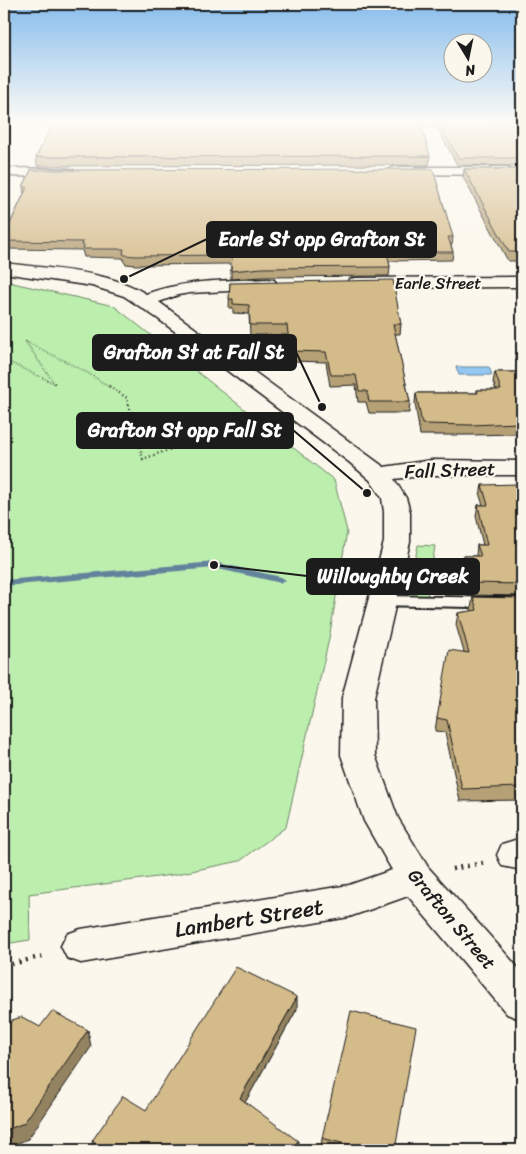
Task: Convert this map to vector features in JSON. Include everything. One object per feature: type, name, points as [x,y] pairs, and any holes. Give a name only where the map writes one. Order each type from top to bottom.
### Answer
[{"type":"street","name":"Grafton Street","points":[[4,268],[94,281],[119,287],[145,301],[379,475],[394,498],[398,524],[392,565],[358,698],[358,755],[382,821],[415,878],[522,1001]]},
{"type":"street","name":"Earle Street","points":[[343,283],[522,282]]},
{"type":"street","points":[[145,301],[175,290],[190,288],[283,284]]},
{"type":"street","name":"Fall Street","points":[[379,475],[392,471],[428,468],[522,468]]},
{"type":"street","name":"Lambert Street","points":[[81,946],[349,901],[415,878]]},
{"type":"lane","points":[[381,602],[522,603]]},
{"type":"path","points":[[4,360],[54,383],[25,341],[88,373],[127,398],[143,459],[290,407]]},
{"type":"path","points":[[415,878],[519,855]]},
{"type":"path","points":[[4,966],[81,946]]},
{"type":"green space","points":[[4,281],[114,306],[334,480],[347,531],[329,639],[286,827],[240,861],[172,875],[29,894],[30,940],[4,944]]},
{"type":"green space","points":[[418,545],[435,546],[427,598],[407,598]]},
{"type":"water","points":[[456,367],[489,367],[492,375],[459,375]]},
{"type":"building","points":[[29,175],[435,175],[453,237],[448,237],[453,252],[387,252],[390,267],[263,268],[231,271],[232,255],[135,256],[123,254],[124,249],[83,249],[83,242],[4,241],[4,237],[27,187],[23,187]]},
{"type":"building","points":[[467,175],[522,175],[522,252],[509,252]]},
{"type":"building","points":[[393,280],[401,324],[393,324],[410,402],[369,402],[367,391],[359,391],[356,375],[331,375],[326,352],[290,351],[287,325],[250,325],[249,305],[233,304],[233,299],[229,299],[230,283]]},
{"type":"building","points":[[495,372],[522,372],[522,422],[472,425],[422,424],[416,393],[478,393],[477,390],[501,390]]},
{"type":"building","points":[[518,484],[522,492],[522,584],[469,583],[462,556],[481,556],[477,545],[487,545],[478,505],[488,505],[482,485]]},
{"type":"building","points":[[473,597],[522,598],[522,787],[462,789],[447,720],[437,718],[449,650],[469,653],[458,613],[477,610]]},
{"type":"building","points":[[236,967],[297,997],[240,1098],[298,1141],[292,1150],[207,1150],[204,1148],[203,1150],[92,1150],[96,1143],[92,1141],[123,1096],[146,1110]]},
{"type":"building","points":[[52,1011],[88,1030],[24,1123],[4,1131],[4,1032],[12,1020],[22,1017],[40,1027]]},
{"type":"building","points":[[351,1011],[416,1027],[395,1150],[369,1150],[322,1138]]},
{"type":"waterway","points":[[4,583],[214,565],[281,580]]},
{"type":"place","name":"Earle St opp Grafton St","points":[[124,279]]},
{"type":"place","name":"Grafton St at Fall St","points":[[322,407]]},
{"type":"place","name":"Grafton St opp Fall St","points":[[367,493]]},
{"type":"place","name":"Willoughby Creek","points":[[214,565]]}]
